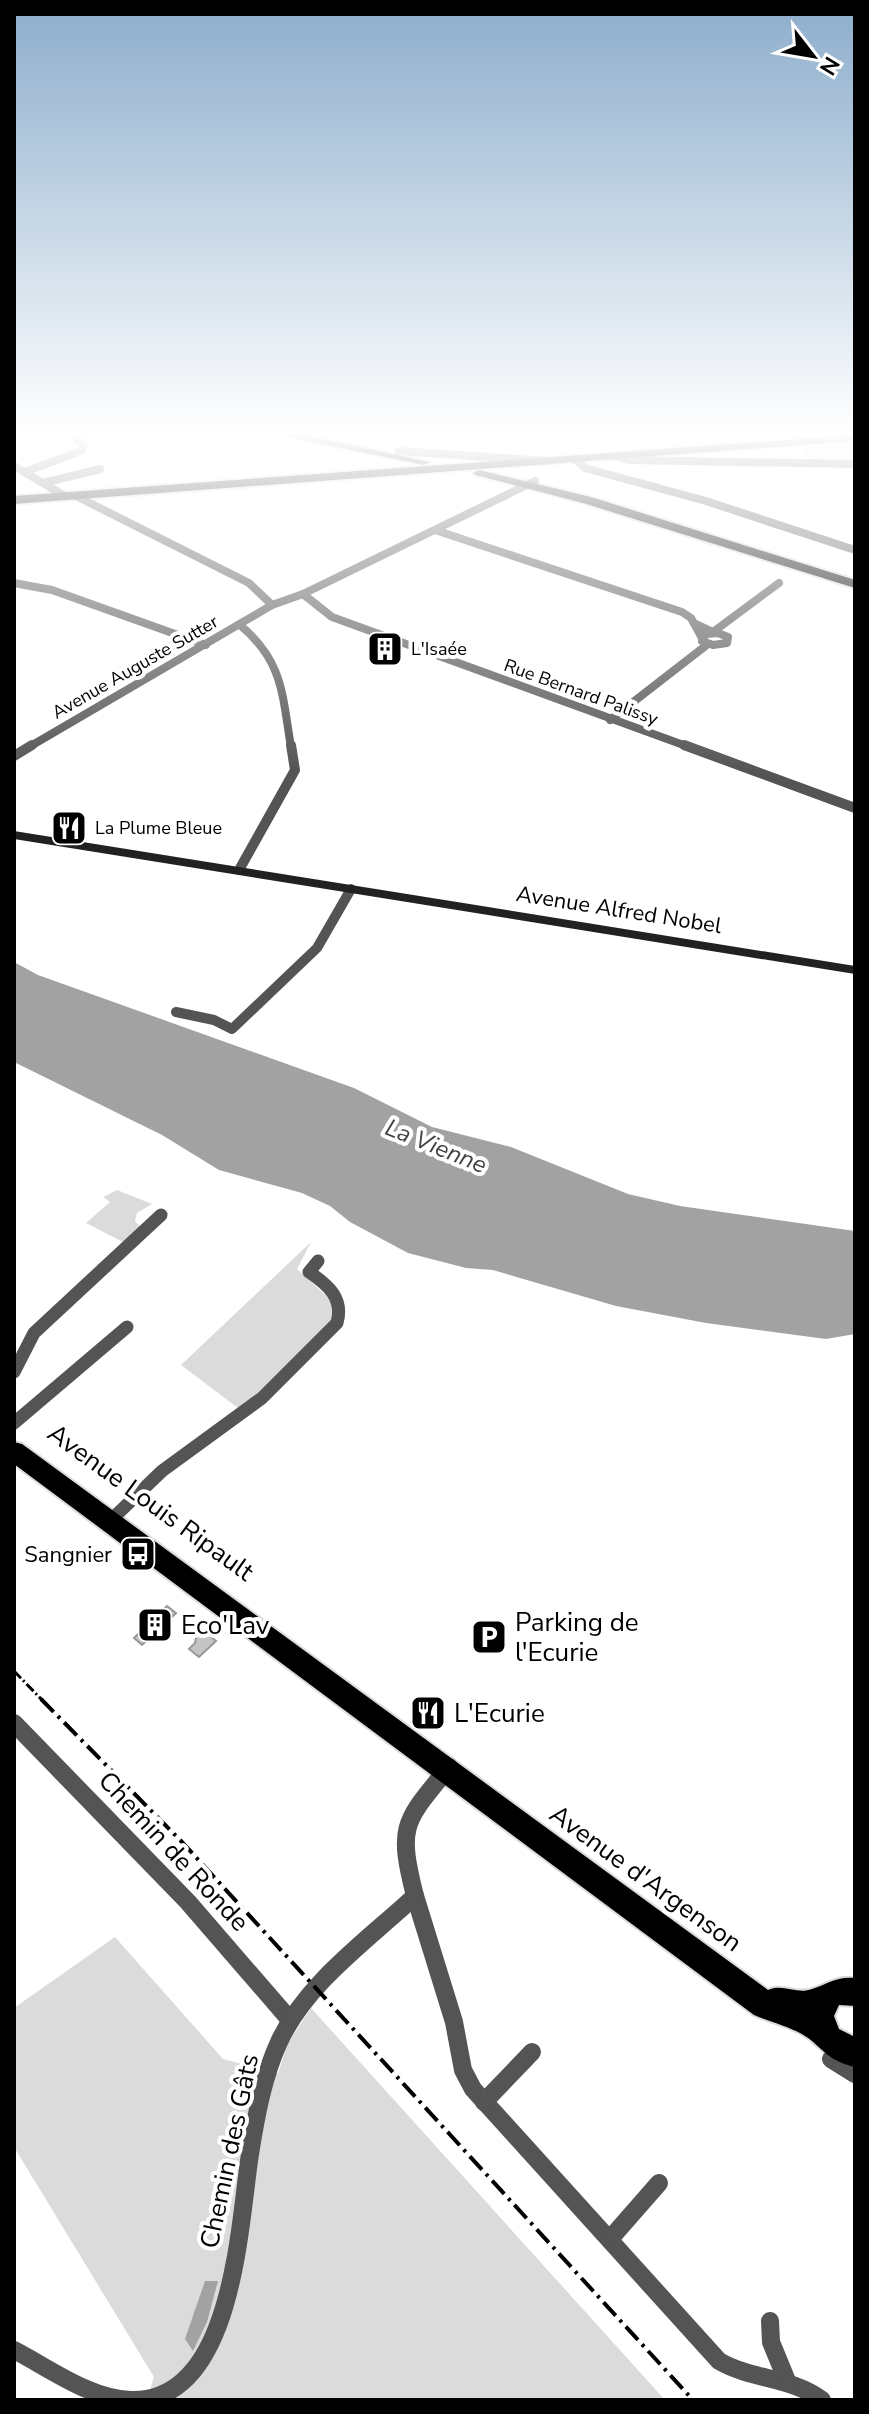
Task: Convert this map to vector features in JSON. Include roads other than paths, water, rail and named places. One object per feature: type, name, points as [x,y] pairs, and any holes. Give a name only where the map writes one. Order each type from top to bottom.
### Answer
[{"type":"main road","points":[[749,548],[855,582]]},
{"type":"main road","name":"Avenue Louis Ripault","points":[[14,1439],[113,1518],[446,1763]]},
{"type":"main road","name":"Avenue Louis Ripault","points":[[14,1451],[113,1518]]},
{"type":"main road","name":"Avenue d'Argenson","points":[[446,1763],[764,2005],[802,2019],[832,2036]]},
{"type":"main road","points":[[832,2036],[834,1991],[854,1991]]},
{"type":"street","points":[[177,548],[249,583],[272,605]]},
{"type":"street","name":"Avenue Auguste Sutter","points":[[14,756],[272,605],[303,594],[399,548]]},
{"type":"street","points":[[489,548],[676,609],[694,623],[725,635],[729,641],[721,645],[705,641],[694,623]]},
{"type":"street","points":[[14,583],[52,590],[206,645]]},
{"type":"street","points":[[610,720],[713,632],[779,583]]},
{"type":"street","name":"Rue Bernard Palissy","points":[[303,594],[332,617],[855,808]]},
{"type":"street","points":[[239,870],[289,786],[295,770],[278,670],[257,639],[240,625]]},
{"type":"street","name":"Avenue Alfred Nobel","points":[[14,835],[855,970]]},
{"type":"street","points":[[176,1012],[214,1020],[232,1029],[273,993],[322,939],[351,889]]},
{"type":"street","points":[[14,1372],[34,1333],[161,1215]]},
{"type":"street","points":[[113,1518],[162,1471],[262,1398],[337,1323],[342,1312],[337,1298],[328,1285],[309,1272],[318,1261]]},
{"type":"street","name":"Avenue Louis Ripault","points":[[14,1423],[127,1327]]},
{"type":"street","name":"Chemin de Ronde","points":[[14,1723],[188,1902],[290,2020]]},
{"type":"street","points":[[446,1763],[403,1827],[401,1845],[454,2022],[463,2070],[484,2102],[719,2361],[742,2373],[787,2381],[813,2391],[822,2400]]},
{"type":"street","name":"Chemin des Gâts","points":[[14,2350],[121,2399],[147,2399],[171,2389],[189,2375],[207,2352],[219,2325],[258,2109],[277,2046],[290,2020],[415,1896]]},
{"type":"street","points":[[832,2036],[855,2074]]},
{"type":"street","points":[[484,2102],[532,2052]]},
{"type":"street","points":[[610,2239],[659,2183]]},
{"type":"street","points":[[770,2321],[771,2342],[787,2381]]},
{"type":"water","name":"La Vienne","points":[[14,962],[38,975],[354,1088],[432,1127],[511,1147],[628,1194],[680,1206],[855,1231],[855,1334],[826,1339],[706,1323],[616,1306],[493,1270],[466,1268],[408,1253],[350,1222],[330,1206],[302,1193],[219,1170],[162,1135],[14,1062]]},
{"type":"water","points":[[205,2281],[218,2281],[207,2322],[193,2351],[185,2339]]},
{"type":"railway","points":[[14,1671],[43,1701]]},
{"type":"railway","points":[[41,1699],[182,1842],[693,2400]]},
{"type":"place","name":"L'Isaée","points":[[385,649]]},
{"type":"place","name":"La Plume Bleue","points":[[69,828]]},
{"type":"place","name":"Sangnier","points":[[138,1554]]},
{"type":"place","name":"Eco'Lav","points":[[155,1625]]},
{"type":"place","name":"Parking de l'Ecurie","points":[[489,1637]]},
{"type":"place","name":"L'Ecurie","points":[[428,1713]]}]
